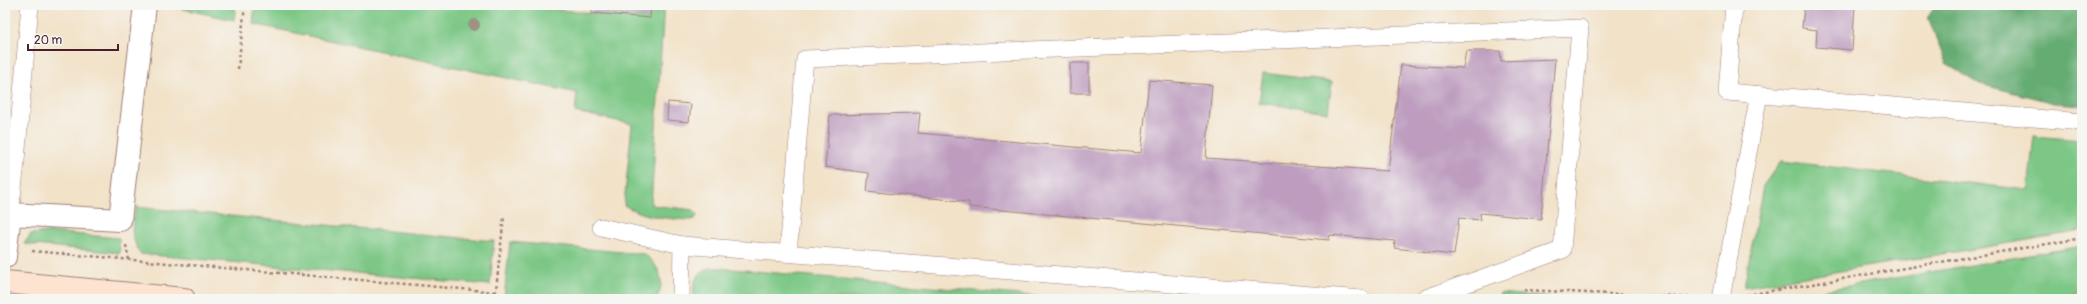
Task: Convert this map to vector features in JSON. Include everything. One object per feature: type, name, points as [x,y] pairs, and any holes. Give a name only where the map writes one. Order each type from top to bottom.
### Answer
[{"type":"main road","points":[[5,282],[184,299]]},
{"type":"street","points":[[6,253],[10,214],[120,220],[145,5]]},
{"type":"lane","points":[[10,214],[10,171],[30,5]]},
{"type":"lane","points":[[1734,5],[1728,92],[2082,122]]},
{"type":"lane","points":[[788,253],[804,59],[1580,28],[1562,250],[1423,299]]},
{"type":"lane","points":[[1713,299],[1759,94]]},
{"type":"lane","points":[[602,227],[682,245],[1362,299]]},
{"type":"lane","points":[[681,299],[682,245]]},
{"type":"path","points":[[238,69],[246,5]]},
{"type":"path","points":[[495,299],[504,216]]},
{"type":"path","points":[[1744,295],[2082,238]]},
{"type":"path","points":[[6,253],[496,292]]},
{"type":"path","points":[[1520,290],[1713,299]]},
{"type":"green space","points":[[169,5],[236,5],[234,20]]},
{"type":"green space","points":[[255,5],[505,5],[649,18],[651,5],[664,5],[651,205],[694,210],[697,215],[695,219],[690,220],[664,218],[640,213],[624,205],[632,124],[575,112],[577,93],[253,24]]},
{"type":"green space","points":[[1936,5],[2082,5],[2082,105],[2054,103],[1980,84],[1946,64],[1928,17]]},
{"type":"green space","points":[[1263,73],[1332,82],[1328,112],[1259,103]]},
{"type":"green space","points":[[2034,136],[2082,140],[2082,231],[1744,287],[1763,186],[1781,161],[2028,190]]},
{"type":"green space","points":[[136,207],[494,241],[490,285],[140,254],[134,241],[132,231]]},
{"type":"green space","points":[[48,232],[119,238],[120,253],[24,244],[31,234]]},
{"type":"green space","points":[[510,242],[644,254],[654,263],[660,274],[661,286],[659,293],[656,299],[504,299]]},
{"type":"green space","points":[[2082,246],[2082,288],[2064,299],[1773,299]]},
{"type":"green space","points":[[710,268],[1064,299],[694,299],[694,284],[698,276]]},
{"type":"green space","points":[[1500,293],[1566,299],[1499,299]]},
{"type":"building","points":[[592,5],[651,5],[650,18],[592,13]]},
{"type":"building","points":[[1798,5],[1855,5],[1852,50],[1816,47],[1817,30],[1802,28],[1804,7]]},
{"type":"building","points":[[1466,51],[1500,51],[1501,61],[1555,59],[1541,219],[1480,213],[1481,220],[1459,218],[1454,255],[1394,248],[1395,241],[1330,235],[1329,240],[969,207],[969,202],[867,191],[869,173],[825,167],[830,115],[920,113],[918,133],[1141,153],[1149,80],[1212,85],[1206,158],[1388,171],[1401,65],[1463,68]]},
{"type":"building","points":[[1070,63],[1089,63],[1089,93],[1070,93]]},
{"type":"building","points":[[668,102],[691,104],[689,122],[667,120]]}]
